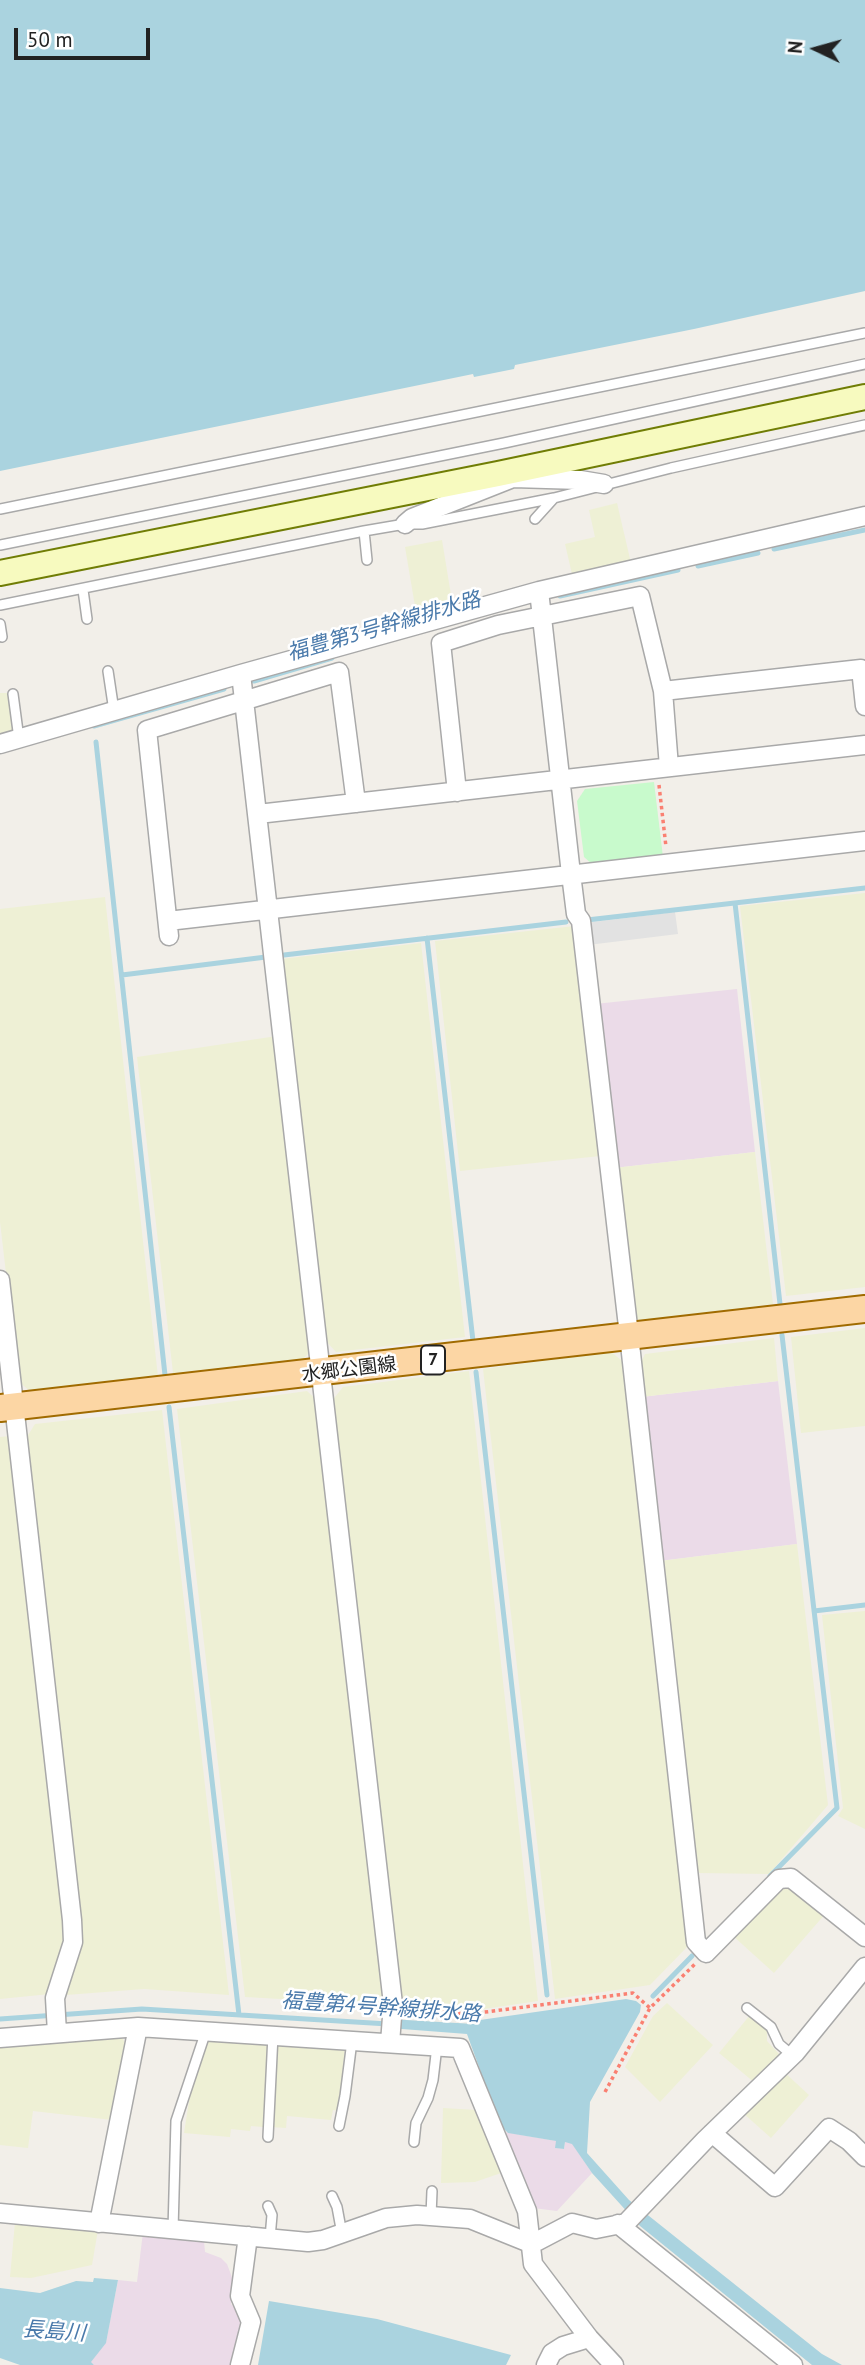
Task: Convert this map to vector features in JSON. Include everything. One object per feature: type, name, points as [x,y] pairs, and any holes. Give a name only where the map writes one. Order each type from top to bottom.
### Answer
[{"type":"main road","name":"水郷公園線","points":[[7,1408],[865,1309]]},
{"type":"street","points":[[0,573],[512,474],[865,397]]},
{"type":"street","points":[[405,524],[412,518],[512,474],[604,484]]},
{"type":"street","points":[[0,744],[539,591],[865,516]]},
{"type":"street","points":[[539,591],[576,914],[581,921],[696,1942],[706,1953],[779,1879],[791,1878],[865,1937]]},
{"type":"street","points":[[457,792],[441,643],[498,625],[640,596],[663,691],[663,768]]},
{"type":"street","points":[[663,691],[861,665],[865,706]]},
{"type":"street","points":[[356,803],[340,672],[147,730],[169,929],[269,909],[865,841]]},
{"type":"street","points":[[241,674],[393,2011],[391,2039]]},
{"type":"street","points":[[258,814],[865,745]]},
{"type":"street","points":[[0,1280],[7,1408],[72,1920],[73,1942],[55,2003],[57,2030]]},
{"type":"street","points":[[0,2213],[308,2242],[342,2234],[386,2218],[406,2215],[470,2219],[531,2244],[572,2223],[596,2230],[605,2229],[630,2216],[792,2055],[865,1966]]},
{"type":"street","points":[[99,2223],[138,2027]]},
{"type":"street","points":[[0,2038],[57,2030],[138,2027],[352,2040],[391,2039],[460,2048],[527,2211],[533,2264],[608,2364]]},
{"type":"street","points":[[712,2133],[775,2187],[829,2128],[849,2141],[865,2157]]},
{"type":"street","points":[[630,2216],[793,2365]]},
{"type":"street","points":[[240,2365],[251,2322],[240,2296],[248,2236]]},
{"type":"street","points":[[546,2365],[552,2353],[563,2346],[589,2338]]},
{"type":"lane","points":[[0,509],[865,333]]},
{"type":"lane","points":[[0,545],[504,443],[865,364]]},
{"type":"lane","points":[[0,605],[364,531],[422,524],[554,498],[604,484],[865,425]]},
{"type":"lane","points":[[535,519],[554,498]]},
{"type":"lane","points":[[364,531],[368,560]]},
{"type":"lane","points":[[83,590],[87,619]]},
{"type":"lane","points":[[0,624],[2,636]]},
{"type":"lane","points":[[108,671],[114,712]]},
{"type":"lane","points":[[13,694],[19,739]]},
{"type":"lane","points":[[747,2008],[771,2027],[779,2044],[792,2055]]},
{"type":"lane","points":[[173,2230],[176,2121],[206,2031]]},
{"type":"lane","points":[[268,2137],[273,2035]]},
{"type":"lane","points":[[339,2126],[352,2040]]},
{"type":"lane","points":[[414,2142],[416,2123],[433,2081],[437,2046]]},
{"type":"lane","points":[[431,2216],[432,2191]]},
{"type":"lane","points":[[332,2196],[342,2234]]},
{"type":"lane","points":[[268,2206],[272,2215],[270,2238]]},
{"type":"path","points":[[663,768],[668,863]]},
{"type":"path","points":[[605,2092],[650,2008],[706,1953]]},
{"type":"path","points":[[393,2011],[470,2014],[634,1993],[650,2008]]},
{"type":"shaded area","points":[[675,912],[678,934],[588,945],[585,923]]},
{"type":"shaded area","points":[[737,989],[755,1152],[614,1168],[595,1004]]},
{"type":"shaded area","points":[[778,1381],[797,1544],[660,1561],[641,1397]]},
{"type":"shaded area","points":[[499,2131],[557,2141],[556,2148],[564,2149],[565,2142],[572,2143],[592,2173],[557,2211],[533,2208]]},
{"type":"shaded area","points":[[143,2232],[204,2241],[205,2252],[221,2258],[227,2264],[233,2280],[231,2304],[244,2318],[232,2365],[94,2365],[90,2362],[106,2342],[118,2280],[137,2282]]},
{"type":"green space","points":[[617,503],[631,563],[572,574],[565,544],[595,537],[589,510]]},
{"type":"green space","points":[[442,540],[452,601],[416,612],[405,547]]},
{"type":"green space","points":[[0,693],[8,693],[14,732],[0,736]]},
{"type":"green space","points":[[654,782],[663,857],[593,865],[584,857],[577,801],[585,789]]},
{"type":"green space","points":[[865,893],[865,1287],[786,1296],[740,906]]},
{"type":"green space","points":[[105,897],[158,1377],[29,1390],[20,1383],[18,1376],[0,1222],[0,909]]},
{"type":"green space","points":[[575,926],[600,1156],[460,1171],[435,941]]},
{"type":"green space","points":[[421,943],[465,1337],[336,1352],[325,1340],[281,959]]},
{"type":"green space","points":[[277,1036],[312,1350],[303,1359],[173,1373],[137,1057]]},
{"type":"green space","points":[[755,1152],[773,1304],[640,1321],[631,1314],[614,1168]]},
{"type":"green space","points":[[865,1328],[865,1426],[801,1433],[791,1337]]},
{"type":"green space","points":[[774,1338],[778,1381],[641,1397],[638,1369],[645,1354]]},
{"type":"green space","points":[[611,1352],[625,1363],[690,1944],[650,1985],[555,1999],[483,1369]]},
{"type":"green space","points":[[469,1371],[538,2001],[470,2011],[401,2007],[400,1976],[394,1975],[331,1402],[343,1387]]},
{"type":"green space","points":[[307,1391],[318,1401],[386,2005],[245,1997],[177,1409]]},
{"type":"green space","points":[[162,1410],[229,1995],[144,1989],[66,1995],[80,1941],[25,1440],[35,1424]]},
{"type":"green space","points":[[10,1436],[67,1941],[50,1994],[0,1999],[0,1437]]},
{"type":"green space","points":[[797,1544],[828,1805],[769,1874],[695,1873],[660,1561]]},
{"type":"green space","points":[[865,1611],[865,1829],[838,1816],[843,1808],[822,1615]]},
{"type":"green space","points":[[790,1885],[826,1913],[774,1973],[732,1935],[781,1887]]},
{"type":"green space","points":[[667,2003],[713,2045],[660,2102],[625,2067],[653,2016]]},
{"type":"green space","points":[[750,2015],[767,2029],[767,2041],[781,2056],[755,2083],[719,2053]]},
{"type":"green space","points":[[120,2035],[126,2044],[112,2120],[33,2111],[28,2148],[0,2145],[0,2046]]},
{"type":"green space","points":[[208,2039],[270,2043],[263,2127],[251,2126],[250,2131],[231,2129],[230,2137],[184,2133],[190,2095]]},
{"type":"green space","points":[[276,2043],[345,2048],[338,2111],[333,2110],[331,2120],[287,2116],[286,2128],[270,2127]]},
{"type":"green space","points":[[783,2071],[809,2095],[771,2138],[743,2113]]},
{"type":"green space","points":[[443,2108],[477,2110],[501,2173],[475,2182],[441,2183]]},
{"type":"green space","points":[[15,2222],[98,2230],[92,2265],[31,2278],[10,2277]]},
{"type":"water","points":[[0,0],[865,0],[865,291],[515,365],[514,369],[474,377],[473,374],[0,471]]},
{"type":"water","points":[[626,1999],[641,2005],[640,2012],[590,2102],[587,2153],[629,2200],[822,2354],[842,2365],[812,2365],[640,2226],[592,2173],[572,2144],[565,2142],[564,2149],[555,2148],[556,2141],[508,2133],[500,2125],[467,2034],[389,2028],[389,2019],[474,2024],[480,2020]]},
{"type":"water","name":"長島川","points":[[94,2278],[118,2280],[106,2343],[91,2362],[94,2365],[20,2365],[0,2358],[0,2288],[40,2293],[76,2281],[93,2282]]},
{"type":"water","points":[[269,2301],[377,2319],[511,2355],[506,2365],[258,2365]]},
{"type":"waterway","name":"福豊第3号幹線排水路","points":[[774,549],[865,530]]},
{"type":"waterway","name":"福豊第3号幹線排水路","points":[[698,566],[758,553]]},
{"type":"waterway","name":"福豊第3号幹線排水路","points":[[560,596],[678,570]]},
{"type":"waterway","name":"福豊第3号幹線排水路","points":[[254,681],[332,658]]},
{"type":"waterway","name":"福豊第3号幹線排水路","points":[[94,726],[224,689]]},
{"type":"waterway","points":[[96,742],[165,1375]]},
{"type":"waterway","points":[[587,920],[865,888]]},
{"type":"waterway","points":[[735,903],[780,1304]]},
{"type":"waterway","points":[[284,955],[566,922]]},
{"type":"waterway","points":[[427,938],[473,1341]]},
{"type":"waterway","points":[[122,975],[266,957]]},
{"type":"waterway","points":[[770,1876],[837,1808],[782,1335]]},
{"type":"waterway","points":[[476,1372],[547,1995]]},
{"type":"waterway","points":[[169,1407],[239,2015]]},
{"type":"waterway","points":[[814,1611],[865,1605]]},
{"type":"waterway","points":[[653,1996],[692,1956]]},
{"type":"waterway","name":"福豊第4号幹線排水路","points":[[0,2019],[142,2009],[388,2024]]}]
